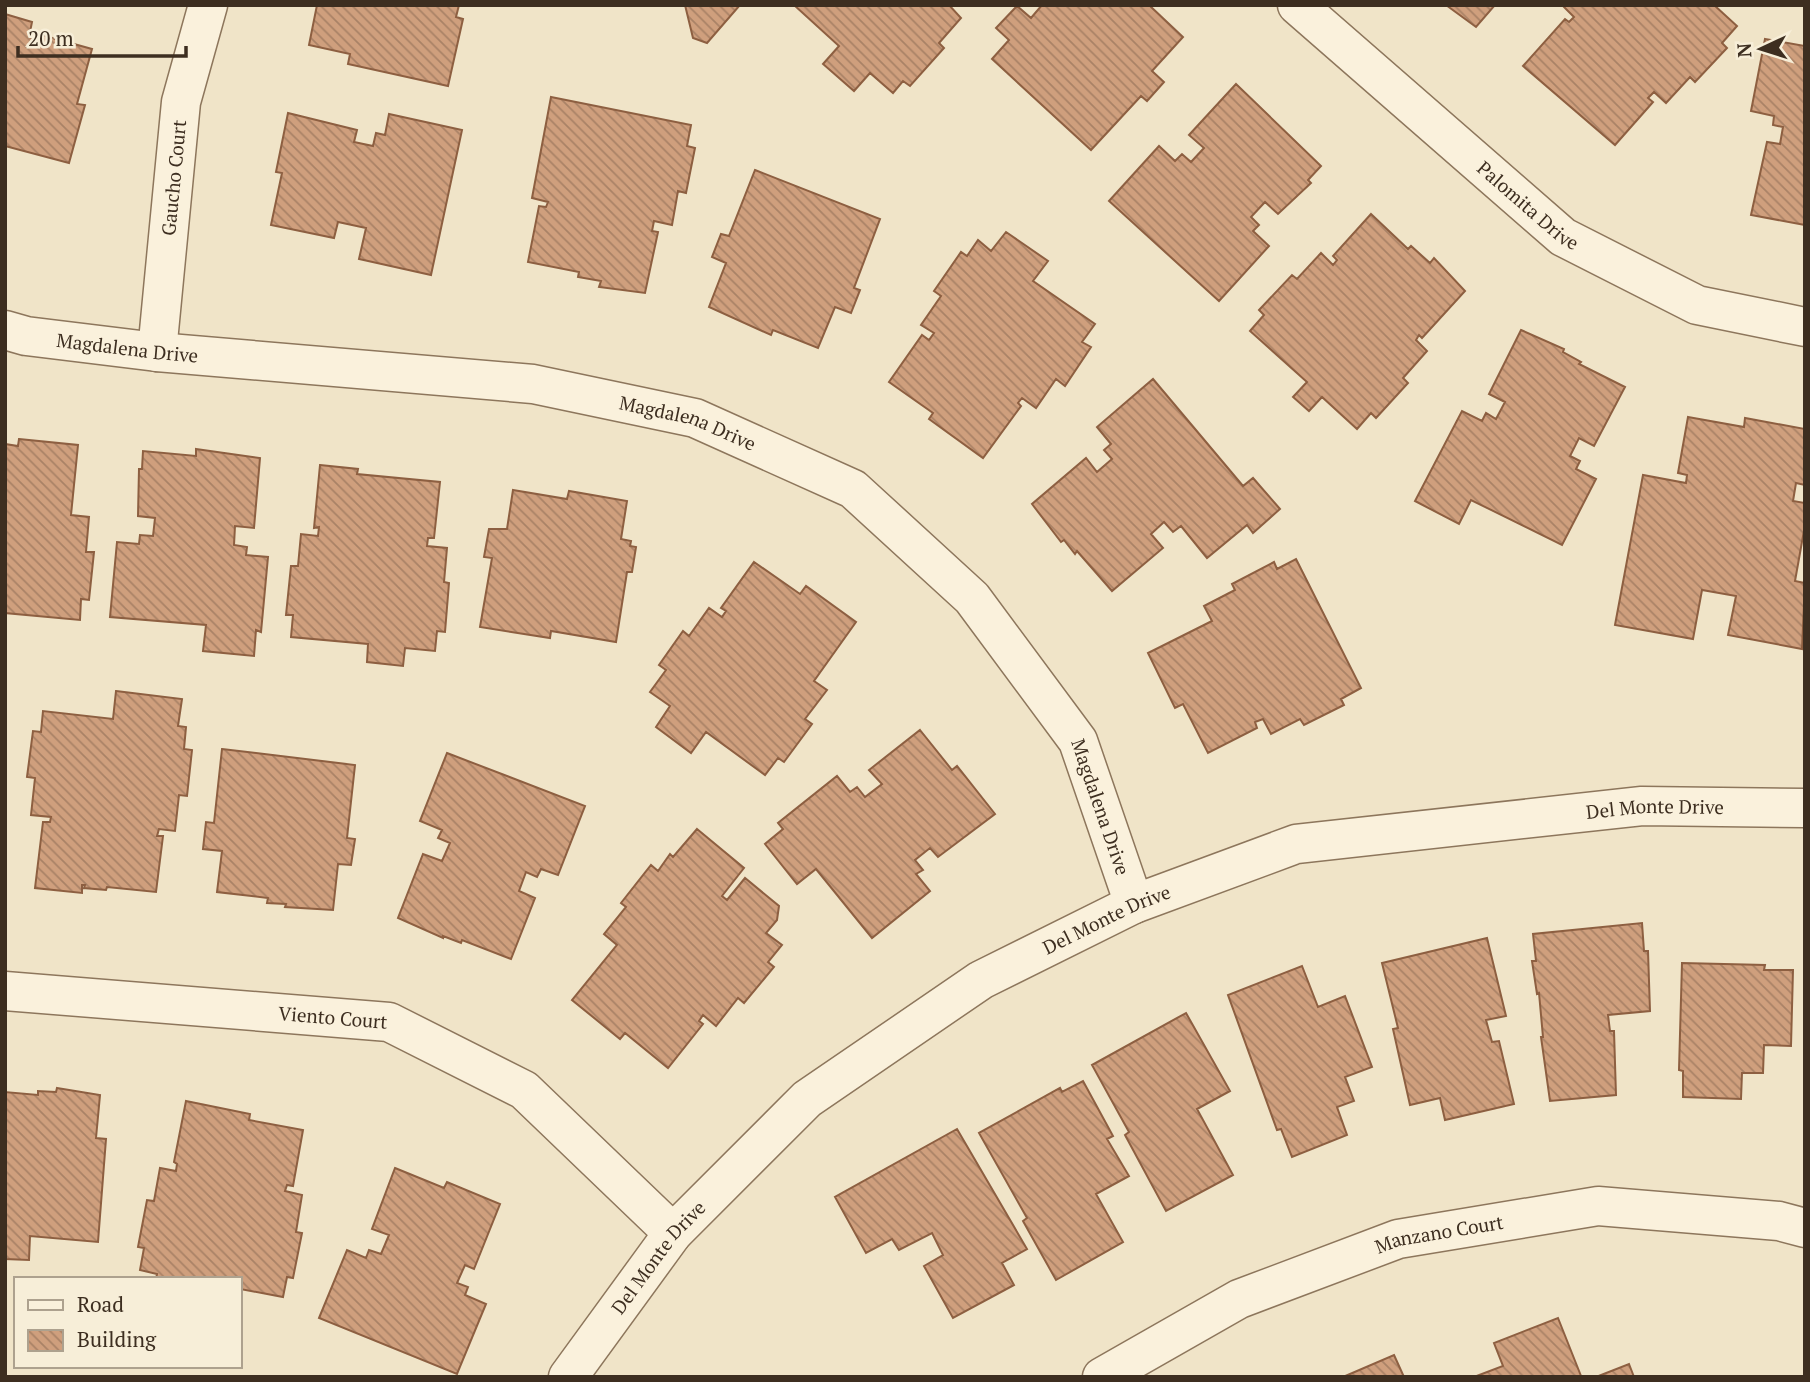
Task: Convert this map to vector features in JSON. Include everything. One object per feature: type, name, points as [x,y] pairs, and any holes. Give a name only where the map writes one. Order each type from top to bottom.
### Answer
[{"type":"street","name":"Gaucho Court","points":[[157,352],[181,102],[208,5]]},
{"type":"street","name":"Palomita Drive","points":[[1297,5],[1563,237],[1697,305],[1805,327]]},
{"type":"street","name":"Magdalena Drive","points":[[5,330],[26,336],[157,352],[533,384],[695,418],[853,489],[972,598],[1078,741],[1134,904]]},
{"type":"street","name":"Del Monte Drive","points":[[568,1377],[673,1233],[807,1100],[981,980],[1134,904],[1296,844],[1642,806],[1805,808]]},
{"type":"street","name":"Viento Court","points":[[5,991],[389,1022],[524,1090],[673,1233]]},
{"type":"street","name":"Manzano Court","points":[[1102,1377],[1239,1299],[1398,1239],[1598,1206],[1779,1220],[1805,1228]]},
{"type":"building","points":[[317,5],[459,5],[456,17],[463,19],[448,86],[348,64],[350,54],[309,45]]},
{"type":"building","points":[[685,5],[740,5],[707,43],[693,38]]},
{"type":"building","points":[[794,5],[949,5],[961,18],[939,43],[944,48],[910,86],[903,81],[893,93],[870,73],[854,91],[823,64],[839,46]]},
{"type":"building","points":[[1042,5],[1149,5],[1183,37],[1152,71],[1164,82],[1147,101],[1141,96],[1091,150],[992,59],[1009,40],[996,28],[1017,6],[1031,18]]},
{"type":"building","points":[[1446,5],[1495,5],[1476,27]]},
{"type":"building","points":[[1562,5],[1714,5],[1737,26],[1722,43],[1727,48],[1695,82],[1690,77],[1666,103],[1654,92],[1648,98],[1653,102],[1615,145],[1523,66],[1565,19],[1569,22],[1574,17]]},
{"type":"building","points":[[5,14],[32,22],[29,37],[36,39],[38,34],[92,49],[77,104],[85,105],[69,163],[5,146]]},
{"type":"building","points":[[1765,39],[1805,46],[1805,225],[1751,215],[1767,142],[1780,144],[1783,127],[1773,125],[1774,116],[1751,111]]},
{"type":"building","points":[[1236,84],[1321,166],[1308,180],[1311,183],[1278,214],[1265,202],[1251,217],[1259,225],[1253,231],[1269,246],[1219,301],[1109,201],[1159,146],[1175,161],[1182,154],[1191,162],[1204,148],[1189,135]]},
{"type":"building","points":[[551,97],[691,125],[687,146],[695,148],[686,193],[678,191],[672,225],[654,221],[652,231],[658,232],[645,293],[599,287],[601,281],[578,277],[579,272],[528,262],[539,206],[546,207],[548,202],[532,198]]},
{"type":"building","points":[[288,113],[357,130],[354,142],[373,146],[376,133],[385,135],[389,114],[462,130],[431,275],[359,259],[366,228],[338,222],[334,238],[271,225],[282,173],[276,172]]},
{"type":"building","points":[[755,170],[880,219],[854,288],[860,290],[851,313],[835,307],[818,348],[773,330],[771,335],[709,307],[726,263],[712,257],[721,234],[729,236]]},
{"type":"building","points":[[1371,214],[1408,249],[1411,246],[1430,263],[1434,258],[1465,291],[1422,338],[1419,335],[1416,340],[1427,351],[1403,378],[1408,383],[1376,418],[1371,413],[1357,429],[1322,397],[1309,411],[1293,397],[1307,382],[1250,331],[1264,315],[1259,310],[1292,275],[1297,279],[1321,253],[1333,265],[1337,260],[1333,256]]},
{"type":"building","points":[[1006,232],[1048,261],[1033,281],[1095,324],[1082,342],[1091,347],[1065,386],[1056,379],[1036,408],[1022,398],[1018,403],[1021,406],[983,458],[929,419],[933,413],[889,382],[922,335],[929,340],[934,333],[921,325],[941,296],[934,291],[961,252],[967,256],[978,240],[991,251]]},
{"type":"building","points":[[1521,330],[1564,349],[1563,352],[1581,362],[1579,364],[1625,387],[1594,446],[1579,438],[1570,456],[1580,461],[1576,469],[1596,479],[1562,545],[1471,500],[1459,524],[1415,501],[1462,411],[1482,421],[1486,413],[1496,419],[1505,402],[1489,394]]},
{"type":"building","points":[[1153,379],[1243,486],[1253,478],[1280,509],[1253,533],[1247,525],[1207,558],[1181,526],[1173,532],[1164,522],[1151,534],[1163,548],[1112,591],[1077,551],[1075,554],[1064,540],[1061,542],[1032,504],[1086,458],[1097,472],[1112,459],[1104,450],[1111,444],[1097,427]]},
{"type":"building","points":[[1688,417],[1744,427],[1745,418],[1805,429],[1805,485],[1796,483],[1793,501],[1805,503],[1805,525],[1795,581],[1805,583],[1802,649],[1728,635],[1736,596],[1702,590],[1693,639],[1615,625],[1643,475],[1686,483],[1687,475],[1678,473]]},
{"type":"building","points":[[19,439],[78,445],[71,515],[89,517],[86,552],[94,552],[89,600],[81,599],[80,620],[5,613],[5,444],[18,446]]},
{"type":"building","points":[[196,449],[260,458],[254,528],[235,526],[234,545],[247,547],[246,555],[268,557],[261,632],[256,630],[254,656],[203,651],[206,625],[110,617],[117,542],[139,544],[140,535],[153,536],[155,518],[138,516],[139,469],[142,469],[143,451],[196,456]]},
{"type":"building","points":[[320,465],[358,469],[357,474],[440,482],[434,538],[428,538],[427,546],[447,548],[444,582],[449,583],[445,632],[437,631],[435,651],[405,648],[403,666],[367,662],[368,644],[291,637],[293,615],[286,615],[291,566],[298,566],[301,534],[318,536],[319,527],[314,528]]},
{"type":"building","points":[[513,490],[567,499],[569,491],[627,501],[621,539],[631,541],[630,546],[636,547],[632,572],[627,572],[616,642],[551,631],[550,638],[480,627],[492,558],[484,557],[489,529],[507,529]]},
{"type":"building","points":[[1296,559],[1361,688],[1341,699],[1344,705],[1304,725],[1300,719],[1271,734],[1263,719],[1255,722],[1257,728],[1208,753],[1183,704],[1175,708],[1148,653],[1212,621],[1204,606],[1235,590],[1232,584],[1274,562],[1277,569]]},
{"type":"building","points":[[754,562],[800,594],[806,586],[856,622],[814,681],[827,690],[805,719],[812,724],[784,762],[778,758],[765,775],[706,732],[691,753],[656,727],[670,706],[650,692],[666,670],[659,665],[683,631],[689,636],[709,608],[722,617],[726,611],[721,608]]},
{"type":"building","points":[[116,691],[182,699],[178,726],[186,727],[184,749],[192,750],[187,796],[179,795],[175,831],[159,829],[157,836],[163,836],[156,892],[107,887],[106,890],[84,888],[85,885],[82,885],[82,893],[35,888],[43,822],[50,822],[51,817],[31,815],[35,778],[27,777],[33,731],[41,732],[43,711],[113,719]]},
{"type":"building","points":[[920,730],[952,770],[957,766],[995,814],[938,857],[930,848],[915,860],[923,870],[916,874],[930,891],[872,938],[816,869],[797,884],[765,844],[783,829],[778,823],[837,776],[850,792],[857,787],[865,797],[882,784],[869,770]]},
{"type":"building","points":[[222,749],[355,765],[347,838],[355,839],[351,865],[338,864],[333,910],[285,907],[286,904],[267,903],[268,898],[217,892],[222,851],[203,849],[206,822],[214,823]]},
{"type":"building","points":[[447,753],[585,806],[558,875],[541,869],[537,877],[526,872],[519,891],[535,898],[511,959],[462,940],[461,943],[443,938],[398,918],[423,854],[442,861],[450,843],[438,838],[442,830],[420,821]]},
{"type":"building","points":[[697,829],[744,868],[722,896],[727,900],[745,878],[779,906],[777,920],[766,933],[782,945],[768,962],[774,967],[744,1003],[738,998],[716,1026],[703,1015],[699,1021],[703,1024],[668,1068],[625,1033],[620,1039],[572,1000],[617,945],[604,934],[626,907],[621,903],[651,865],[658,871],[670,854],[673,857]]},
{"type":"building","points":[[1642,923],[1644,951],[1648,951],[1650,1011],[1608,1015],[1610,1031],[1614,1031],[1616,1095],[1550,1101],[1541,1037],[1539,993],[1537,994],[1532,961],[1536,961],[1533,934]]},
{"type":"building","points":[[1487,938],[1506,1016],[1486,1020],[1492,1042],[1499,1041],[1514,1104],[1445,1120],[1440,1098],[1410,1105],[1393,1029],[1398,1028],[1382,963]]},
{"type":"building","points":[[1682,963],[1765,965],[1764,970],[1793,970],[1791,1046],[1764,1045],[1763,1073],[1742,1073],[1741,1099],[1683,1097],[1683,1071],[1679,1070]]},
{"type":"building","points":[[1302,966],[1318,1007],[1345,996],[1372,1067],[1345,1077],[1354,1101],[1337,1107],[1347,1135],[1292,1157],[1281,1129],[1277,1130],[1228,995]]},
{"type":"building","points":[[1186,1013],[1230,1091],[1197,1109],[1233,1175],[1166,1211],[1125,1135],[1129,1132],[1092,1065]]},
{"type":"building","points":[[1083,1081],[1113,1136],[1107,1139],[1129,1176],[1096,1194],[1123,1242],[1056,1280],[1023,1221],[1027,1218],[979,1133],[1060,1088],[1062,1092]]},
{"type":"building","points":[[57,1088],[100,1095],[96,1138],[106,1139],[98,1242],[30,1236],[29,1260],[5,1259],[5,1092],[38,1095],[38,1091],[56,1092]]},
{"type":"building","points":[[186,1101],[250,1114],[249,1120],[303,1130],[293,1186],[287,1185],[285,1191],[302,1195],[296,1232],[302,1233],[293,1278],[287,1277],[283,1297],[242,1289],[242,1277],[156,1277],[157,1274],[140,1270],[144,1248],[138,1247],[147,1200],[154,1201],[160,1168],[176,1171],[177,1164],[174,1162]]},
{"type":"building","points":[[957,1129],[1027,1249],[1002,1263],[1014,1285],[953,1318],[924,1266],[943,1255],[932,1233],[899,1250],[892,1239],[866,1253],[835,1197]]},
{"type":"building","points":[[395,1168],[444,1188],[447,1182],[500,1204],[474,1269],[465,1265],[457,1283],[468,1287],[465,1295],[486,1304],[457,1374],[319,1318],[347,1250],[366,1258],[369,1250],[381,1254],[389,1235],[372,1229]]},
{"type":"building","points":[[1558,1318],[1581,1376],[1474,1377],[1503,1366],[1494,1343]]},
{"type":"building","points":[[1394,1355],[1404,1377],[1343,1377]]},
{"type":"building","points":[[1629,1364],[1634,1377],[1596,1377]]}]
